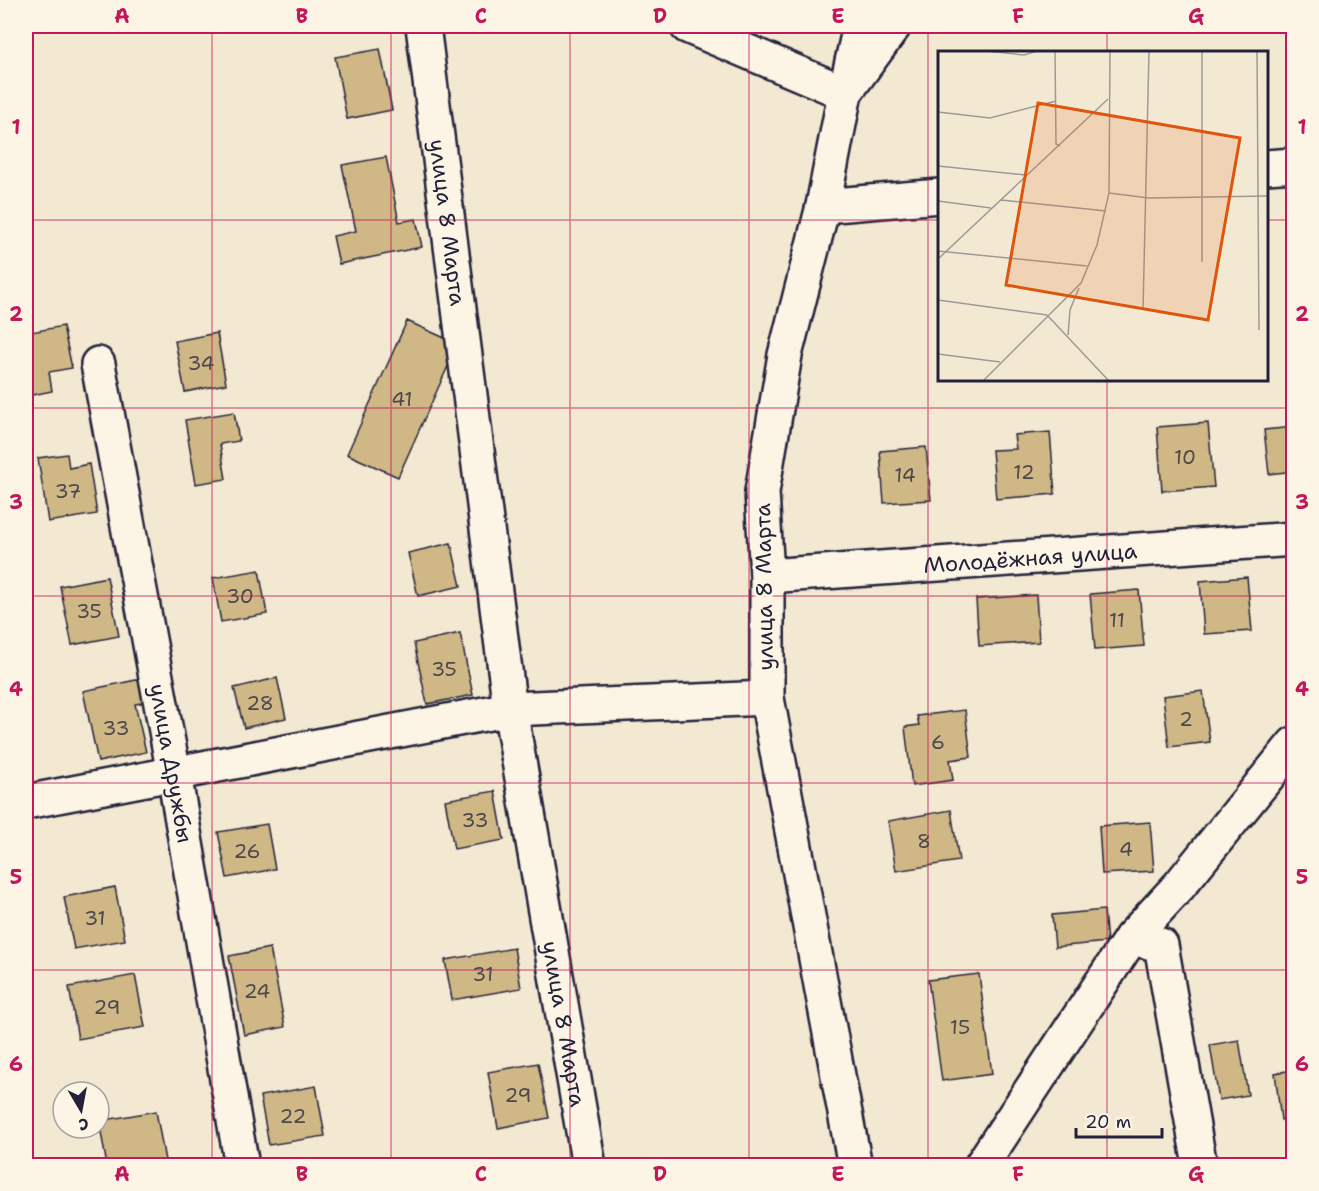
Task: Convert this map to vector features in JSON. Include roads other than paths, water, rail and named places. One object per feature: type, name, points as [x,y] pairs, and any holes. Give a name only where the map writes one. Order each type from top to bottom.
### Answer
[{"type":"street","name":"улица 8 Марта","points":[[423,26],[510,709],[589,1166]]},
{"type":"street","points":[[687,26],[845,93],[860,26]]},
{"type":"street","name":"улица 8 Марта","points":[[855,1166],[766,698],[767,576],[762,492],[785,355],[824,206],[845,93],[894,26]]},
{"type":"street","points":[[1268,167],[1293,165]]},
{"type":"street","points":[[824,206],[938,196]]},
{"type":"street","name":"улица Дружбы","points":[[98,364],[174,774],[242,1166]]},
{"type":"street","name":"Молодёжная улица","points":[[767,576],[1293,539]]},
{"type":"street","points":[[26,802],[510,709],[766,698]]},
{"type":"street","points":[[981,1166],[1131,938],[1179,886],[1293,744]]},
{"type":"street","points":[[1131,938],[1161,945],[1200,1166]]}]
